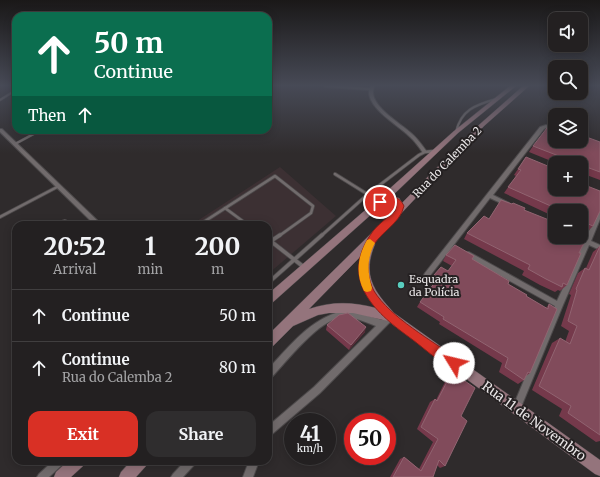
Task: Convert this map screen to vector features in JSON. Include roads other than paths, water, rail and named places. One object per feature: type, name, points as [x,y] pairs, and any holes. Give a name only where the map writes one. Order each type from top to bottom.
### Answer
[{"type":"main road","name":"Rua do Calemba 2","points":[[272,297],[380,202],[456,132],[486,108]]},
{"type":"main road","name":"Rua do Calemba 2","points":[[272,339],[482,125],[501,108]]},
{"type":"main road","points":[[380,202],[388,199],[396,200],[400,206],[398,212]]},
{"type":"main road","points":[[374,236],[366,252],[363,265],[364,276],[370,293],[386,321]]},
{"type":"main road","points":[[285,327],[311,313],[336,307],[363,309],[386,321]]},
{"type":"main road","name":"Rua 11 de Novembro","points":[[386,321],[516,408],[600,469]]},
{"type":"main road","points":[[61,477],[74,465]]},
{"type":"main road","points":[[68,477],[76,465]]},
{"type":"main road","points":[[126,477],[137,465]]},
{"type":"street","points":[[380,108],[410,134],[425,152]]},
{"type":"street","points":[[427,275],[542,128],[548,127]]},
{"type":"street","points":[[0,130],[95,221]]},
{"type":"street","points":[[518,158],[526,161]]},
{"type":"street","points":[[489,195],[515,208]]},
{"type":"street","points":[[600,213],[588,242],[600,248]]},
{"type":"street","points":[[516,408],[558,306],[587,244]]},
{"type":"street","points":[[450,245],[457,248]]},
{"type":"street","points":[[464,252],[558,306]]},
{"type":"street","points":[[272,371],[319,324],[333,316],[344,314],[386,321]]},
{"type":"street","points":[[272,429],[317,390],[386,321]]},
{"type":"street","points":[[42,477],[56,465]]},
{"type":"street","points":[[176,477],[188,465]]},
{"type":"street","points":[[248,477],[252,465]]},
{"type":"lane","points":[[15,144],[34,134]]},
{"type":"lane","points":[[272,279],[368,194],[425,152],[436,151]]},
{"type":"lane","points":[[335,174],[380,202]]},
{"type":"lane","points":[[205,221],[275,176],[314,206],[311,213],[272,239]]},
{"type":"lane","points":[[0,217],[59,186]]},
{"type":"lane","points":[[225,208],[243,221]]},
{"type":"lane","points":[[272,243],[305,268]]},
{"type":"place","name":"Esquadra da Polícia","points":[[401,285]]}]
